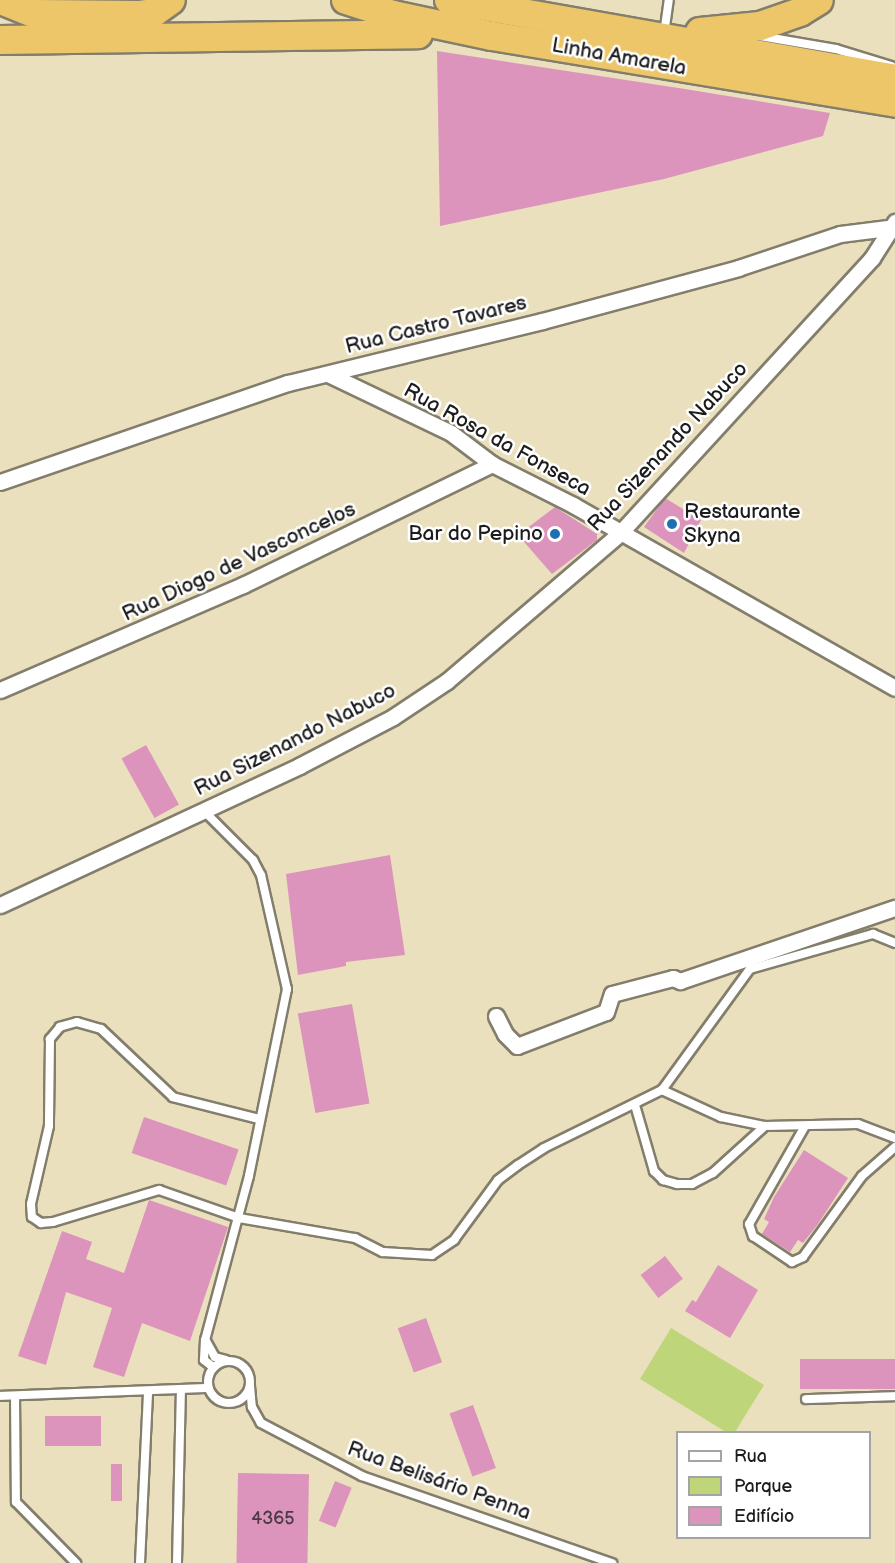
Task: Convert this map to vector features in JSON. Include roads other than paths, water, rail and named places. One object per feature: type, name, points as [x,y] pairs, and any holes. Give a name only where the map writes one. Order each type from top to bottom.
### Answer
[{"type":"highway","points":[[1,0],[36,14],[139,15],[153,13],[171,0]]},
{"type":"highway","name":"Linha Amarela","points":[[346,0],[393,15],[492,36],[895,104]]},
{"type":"highway","name":"Linha Amarela","points":[[449,0],[658,34],[895,79]]},
{"type":"highway","points":[[658,34],[730,31],[779,20],[819,0]]},
{"type":"highway","points":[[0,40],[390,32],[492,36]]},
{"type":"street","name":"Rua Castro Tavares","points":[[0,482],[196,412],[328,374],[542,321],[738,268],[840,234],[892,225]]},
{"type":"street","name":"Rua Sizenando Nabuco","points":[[0,905],[365,733],[447,681],[620,533],[872,258],[892,225]]},
{"type":"street","name":"Rua Rosa da Fonseca","points":[[328,374],[451,433],[492,464],[895,687]]},
{"type":"street","name":"Rua Diogo de Vasconcelos","points":[[0,690],[243,585],[492,464]]},
{"type":"street","points":[[496,1016],[505,1034],[517,1046],[606,1012],[612,994],[673,978],[680,981],[895,908]]},
{"type":"lane","points":[[658,34],[669,0]]},
{"type":"lane","points":[[730,31],[836,49],[895,68]]},
{"type":"lane","points":[[203,810],[253,860],[261,875],[287,989],[239,1218],[205,1340],[204,1360],[213,1367]]},
{"type":"lane","points":[[259,1119],[172,1097],[101,1029],[70,1024],[60,1027],[50,1039],[49,1126],[31,1204],[34,1221],[71,1217],[159,1190],[239,1218],[355,1238],[400,1255],[432,1255],[454,1240],[498,1180],[544,1148],[662,1090],[750,969],[873,934],[895,943]]},
{"type":"lane","points":[[662,1090],[721,1118],[765,1126],[858,1124],[895,1138]]},
{"type":"lane","points":[[635,1105],[654,1171],[663,1180],[677,1184],[692,1184],[713,1173],[765,1126]]},
{"type":"lane","points":[[805,1126],[749,1224],[753,1236],[792,1262],[803,1257],[862,1176],[895,1147]]},
{"type":"lane","points":[[205,1340],[214,1357],[243,1366],[250,1386],[243,1398],[230,1404],[216,1400],[208,1388],[213,1367]]},
{"type":"lane","points":[[213,1367],[231,1361]]},
{"type":"lane","name":"Rua Belisário Penna","points":[[250,1386],[252,1407],[261,1423],[362,1476],[612,1563]]},
{"type":"lane","points":[[0,1396],[181,1392],[208,1388]]},
{"type":"lane","points":[[140,1563],[148,1392]]},
{"type":"lane","points":[[177,1563],[181,1392]]},
{"type":"lane","points":[[15,1396],[16,1502],[76,1563]]},
{"type":"lane","points":[[806,1399],[895,1396]]},
{"type":"place","name":"Restaurante Skyna","points":[[672,524]]},
{"type":"place","name":"Bar do Pepino","points":[[555,534]]}]
